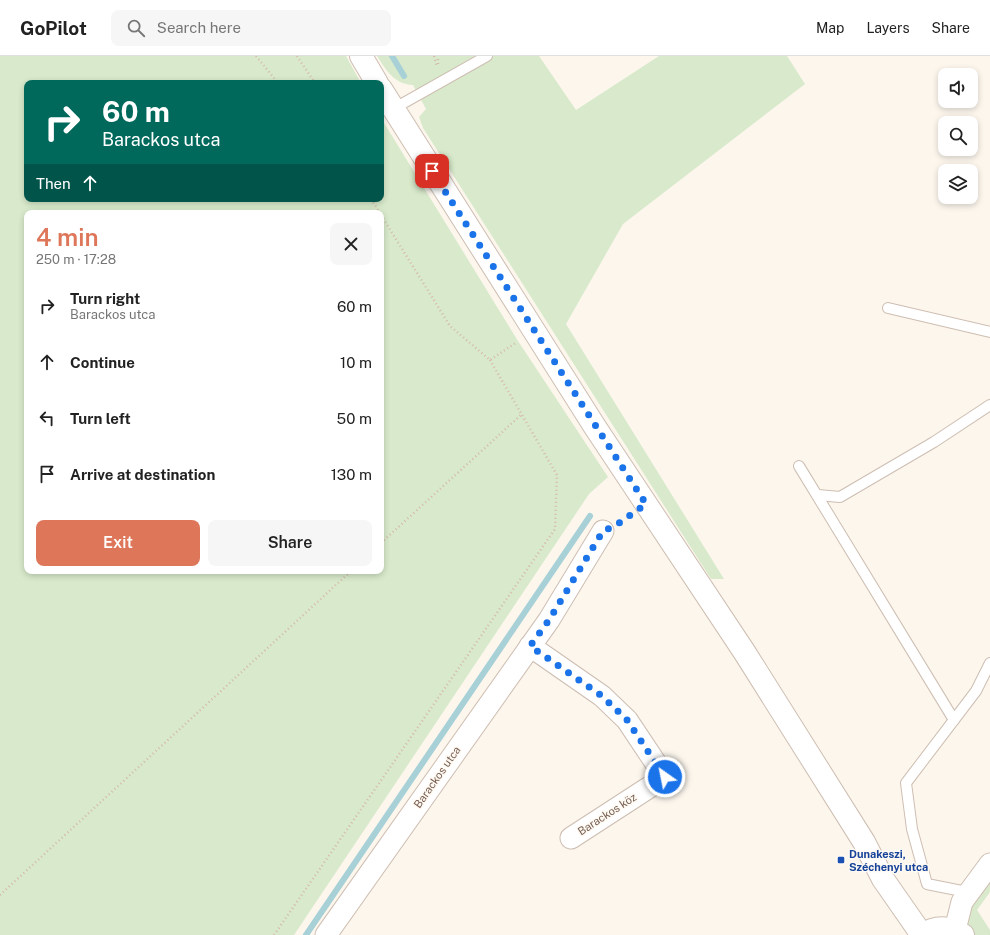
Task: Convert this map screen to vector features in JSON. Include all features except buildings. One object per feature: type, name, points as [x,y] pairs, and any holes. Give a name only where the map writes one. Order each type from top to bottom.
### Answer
[{"type":"street","points":[[361,56],[375,80]]},
{"type":"street","points":[[384,94],[595,426],[745,653],[864,842],[882,879],[922,935],[929,930],[940,928],[959,933],[962,902],[967,892],[990,864]]},
{"type":"street","name":"Barackos utca","points":[[326,935],[549,620],[603,531]]},
{"type":"street","name":"Barackos köz","points":[[530,646],[602,696],[627,720],[665,777],[571,838]]},
{"type":"lane","points":[[393,110],[487,56]]},
{"type":"lane","points":[[888,308],[990,332]]},
{"type":"lane","points":[[818,495],[840,497],[934,442],[990,405]]},
{"type":"lane","points":[[799,466],[954,720]]},
{"type":"lane","points":[[967,892],[927,884],[912,829],[906,783],[976,691],[990,663]]},
{"type":"path","points":[[256,56],[276,80]]},
{"type":"path","points":[[297,56],[314,80]]},
{"type":"path","points":[[438,56],[438,64]]},
{"type":"path","points":[[274,935],[555,530],[557,475],[490,360],[450,326],[384,220]]},
{"type":"path","points":[[490,360],[535,331]]},
{"type":"path","points":[[384,541],[522,414]]},
{"type":"path","points":[[0,895],[348,574]]},
{"type":"green space","points":[[0,56],[346,56],[359,80],[24,80],[24,202],[384,202],[384,123],[518,341],[608,477],[589,494],[294,935],[0,935]]},
{"type":"green space","points":[[377,56],[539,56],[576,110],[659,56],[787,56],[805,84],[623,224],[566,324],[724,579],[711,579],[423,128],[419,117],[426,109],[413,85],[401,82],[392,76]]},
{"type":"green space","points":[[990,877],[990,892],[977,910],[990,930],[990,935],[963,935],[961,913]]},
{"type":"waterway","points":[[392,56],[404,76]]},
{"type":"waterway","points":[[306,935],[590,516]]},
{"type":"place","name":"Dunakeszi, Széchenyi utca","points":[[841,860]]},
{"type":"route","points":[[432,171],[462,220],[646,504],[615,526],[603,531],[549,620],[530,646],[602,696],[627,720],[665,777]]}]
